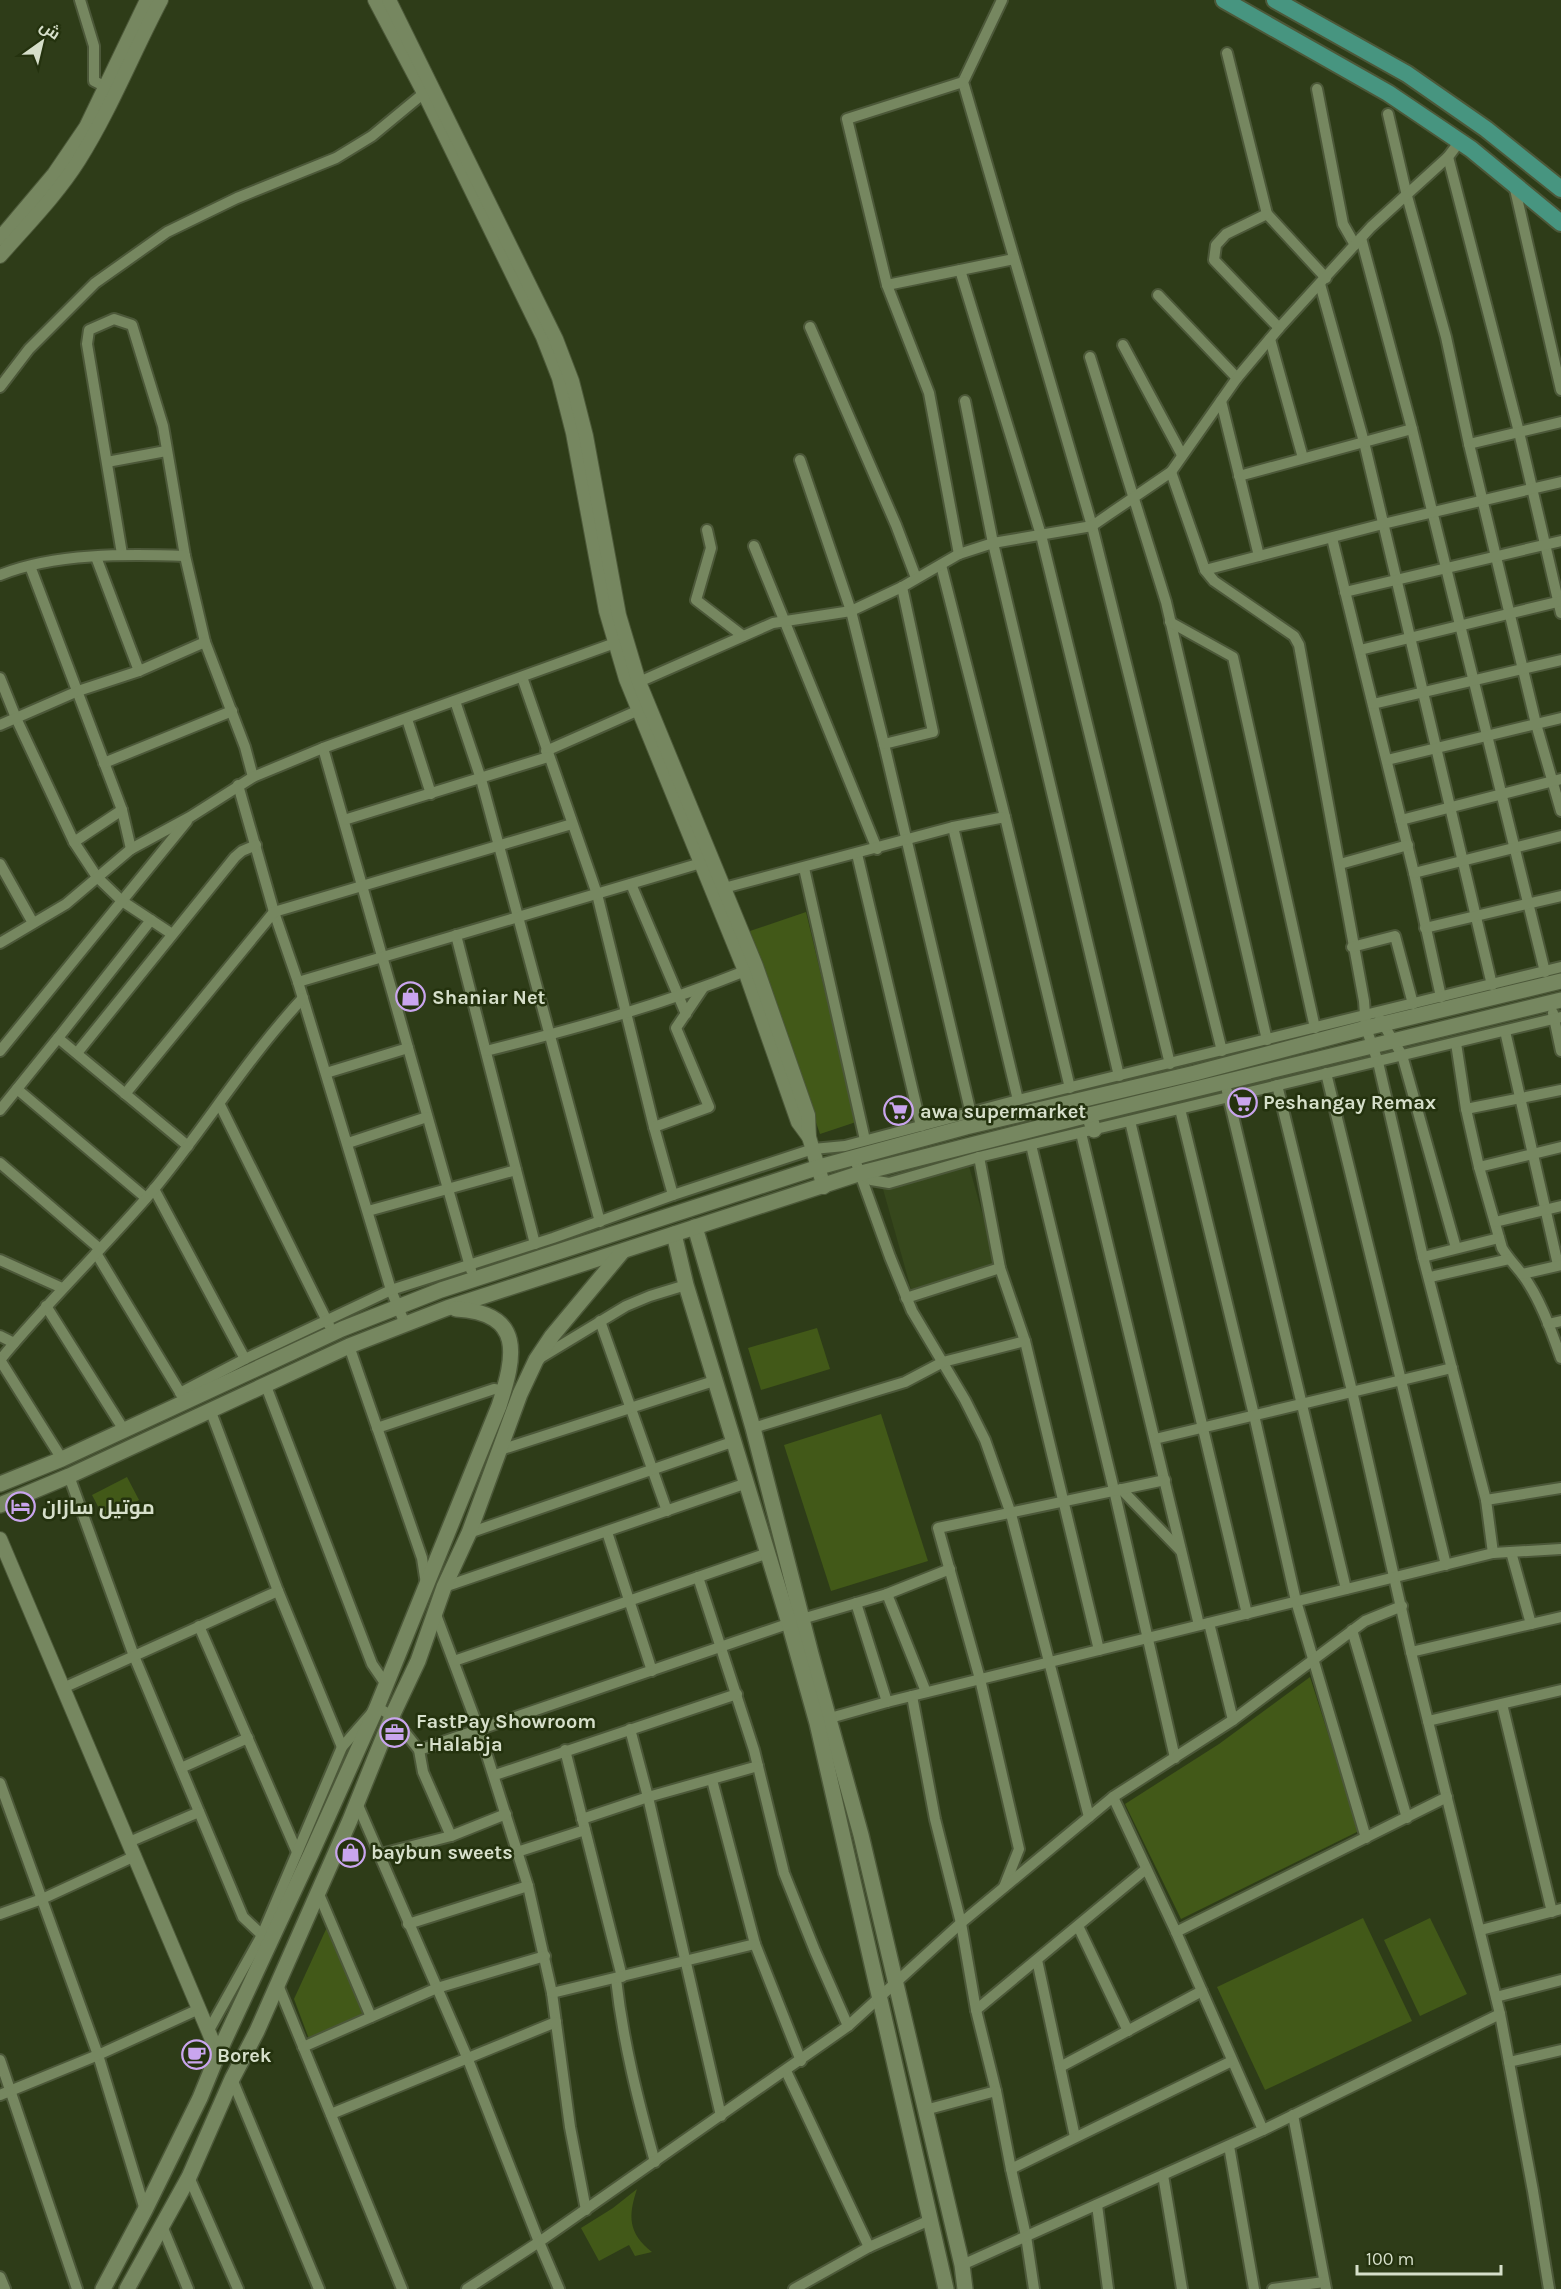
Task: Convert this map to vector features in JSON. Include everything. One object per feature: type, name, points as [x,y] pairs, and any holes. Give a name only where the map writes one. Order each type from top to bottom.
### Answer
[{"type":"main road","points":[[1224,0],[1388,93],[1460,141],[1560,224]]},
{"type":"main road","points":[[1275,0],[1407,74],[1486,129],[1561,189]]},
{"type":"main road","points":[[0,1484],[62,1459],[124,1430],[183,1398],[330,1327],[397,1307],[472,1272],[854,1157],[967,1119],[1193,1066],[1380,1018],[1561,981]]},
{"type":"main road","points":[[0,1504],[69,1476],[211,1412],[349,1346],[405,1324],[447,1308],[861,1173],[1088,1126],[1375,1055],[1395,1041],[1555,1001]]},
{"type":"main road","points":[[695,1227],[753,1428],[796,1621],[823,1720],[861,1835],[962,2265],[965,2289]]},
{"type":"main road","points":[[674,1234],[686,1285],[717,1380],[768,1553],[796,1621]]},
{"type":"main road","points":[[103,2289],[200,2098],[377,1707],[385,1683],[506,1409],[552,1336],[623,1251]]},
{"type":"main road","points":[[127,2289],[189,2177],[232,2079],[278,1985],[392,1716],[418,1661],[434,1612],[469,1533],[500,1449],[506,1409],[504,1391],[511,1367],[510,1342],[501,1324],[487,1313],[447,1308]]},
{"type":"main road","points":[[823,1720],[879,1998],[944,2288]]},
{"type":"street","points":[[80,0],[94,46],[94,81],[106,87]]},
{"type":"street","points":[[0,238],[54,174],[86,127],[147,0]]},
{"type":"street","points":[[0,256],[63,184],[79,160],[112,100],[161,0]]},
{"type":"street","points":[[375,0],[556,339],[572,381],[602,513],[619,615],[639,682],[701,863],[745,971],[798,1122],[811,1143]]},
{"type":"street","points":[[389,0],[510,256],[559,378],[576,450],[606,611],[615,643],[639,710],[723,888],[756,966],[808,1115],[811,1143],[824,1186]]},
{"type":"street","points":[[1002,0],[963,82],[1092,526],[1222,1051]]},
{"type":"street","points":[[1227,53],[1268,214],[1323,281],[1364,442],[1492,985]]},
{"type":"street","points":[[959,554],[929,393],[887,285],[847,119],[963,82]]},
{"type":"street","points":[[1317,89],[1343,224],[1358,241],[1412,429],[1545,972]]},
{"type":"street","points":[[0,387],[29,349],[95,283],[158,239],[237,198],[336,158],[372,136],[424,93]]},
{"type":"street","points":[[1388,114],[1407,196],[1446,337],[1469,444],[1536,724],[1557,780],[1561,811]]},
{"type":"street","points":[[639,682],[773,623],[851,611],[902,587],[959,554],[993,543],[1092,526],[1171,472],[1237,378],[1279,328],[1358,241],[1448,157],[1460,141]]},
{"type":"street","points":[[1448,157],[1519,432],[1561,613]]},
{"type":"street","points":[[1513,183],[1561,390]]},
{"type":"street","points":[[1268,214],[1226,234],[1215,245],[1214,260],[1279,328]]},
{"type":"street","points":[[887,285],[1014,259]]},
{"type":"street","points":[[960,270],[1041,535],[1170,1064]]},
{"type":"street","points":[[1158,295],[1237,378]]},
{"type":"street","points":[[122,554],[87,344],[89,330],[114,319],[132,325],[163,426],[185,556],[205,642],[245,747],[253,777]]},
{"type":"street","points":[[810,327],[896,525],[916,578]]},
{"type":"street","points":[[1270,339],[1304,458]]},
{"type":"street","points":[[1123,345],[1182,455]]},
{"type":"street","points":[[1090,357],[1170,622],[1267,1040]]},
{"type":"street","points":[[965,401],[993,543],[1119,1076]]},
{"type":"street","points":[[1221,401],[1259,556]]},
{"type":"street","points":[[1469,444],[1561,422]]},
{"type":"street","points":[[1239,477],[1412,429]]},
{"type":"street","points":[[107,462],[166,451]]},
{"type":"street","points":[[800,460],[851,611],[885,744],[967,1119]]},
{"type":"street","points":[[1171,472],[1205,570],[1214,581],[1297,640],[1340,864],[1366,1022],[1423,1257],[1486,1500],[1493,1553]]},
{"type":"street","points":[[1205,570],[1383,524],[1561,482]]},
{"type":"street","points":[[707,530],[711,548],[696,600],[743,636]]},
{"type":"street","points":[[1332,538],[1408,845],[1441,997]]},
{"type":"street","points":[[1345,592],[1561,541]]},
{"type":"street","points":[[753,546],[877,849]]},
{"type":"street","points":[[0,575],[30,566],[96,556],[122,554],[185,556]]},
{"type":"street","points":[[96,556],[139,671]]},
{"type":"street","points":[[940,565],[1005,817],[1070,1088]]},
{"type":"street","points":[[30,566],[122,810],[131,849]]},
{"type":"street","points":[[885,744],[933,732],[902,587]]},
{"type":"street","points":[[1360,650],[1560,601]]},
{"type":"street","points":[[1170,622],[1233,657],[1315,1028]]},
{"type":"street","points":[[0,725],[78,692],[139,671],[205,642]]},
{"type":"street","points":[[0,943],[66,904],[131,849],[190,817],[253,777],[324,748],[615,643]]},
{"type":"street","points":[[1373,704],[1561,660]]},
{"type":"street","points":[[522,677],[597,894],[673,1195]]},
{"type":"street","points":[[0,678],[16,718],[74,842],[97,877],[122,901],[172,934]]},
{"type":"street","points":[[455,701],[481,779],[600,1222]]},
{"type":"street","points":[[344,820],[481,779],[547,754],[639,710]]},
{"type":"street","points":[[104,763],[232,711]]},
{"type":"street","points":[[1387,760],[1561,718]]},
{"type":"street","points":[[407,719],[431,794]]},
{"type":"street","points":[[324,748],[381,957],[472,1272]]},
{"type":"street","points":[[1401,820],[1557,780]]},
{"type":"street","points":[[238,785],[274,912],[348,1143],[391,1290],[405,1324]]},
{"type":"street","points":[[74,842],[122,810]]},
{"type":"street","points":[[0,1051],[190,817]]},
{"type":"street","points":[[723,888],[877,849],[952,827],[1005,817]]},
{"type":"street","points":[[125,1094],[274,912],[572,824]]},
{"type":"street","points":[[952,827],[1018,1100]]},
{"type":"street","points":[[1414,873],[1561,836]]},
{"type":"street","points":[[77,1053],[235,857],[256,845]]},
{"type":"street","points":[[1340,864],[1408,845]]},
{"type":"street","points":[[857,854],[921,1126]]},
{"type":"street","points":[[298,982],[701,863]]},
{"type":"street","points":[[0,864],[33,923]]},
{"type":"street","points":[[804,868],[866,1140]]},
{"type":"street","points":[[631,884],[686,1014]]},
{"type":"street","points":[[1425,928],[1561,896]]},
{"type":"street","points":[[0,1110],[152,920]]},
{"type":"street","points":[[456,935],[536,1244]]},
{"type":"street","points":[[1352,947],[1395,936],[1413,1004]]},
{"type":"street","points":[[1380,1018],[1413,1004],[1561,968]]},
{"type":"street","points":[[486,1051],[679,998],[745,971]]},
{"type":"street","points":[[654,1127],[709,1107],[676,1028],[704,988]]},
{"type":"street","points":[[62,1459],[0,1360],[62,1288],[154,1189],[220,1105],[272,1032],[303,998]]},
{"type":"street","points":[[1364,1001],[1380,1018],[1402,1055],[1456,1248]]},
{"type":"street","points":[[1555,1001],[1561,1051]]},
{"type":"street","points":[[861,1173],[871,1180],[889,1183],[979,1157],[1031,1145],[1088,1126],[1130,1121],[1180,1109],[1227,1090],[1277,1085],[1326,1073],[1375,1055],[1402,1055],[1558,1018]]},
{"type":"street","points":[[0,1163],[98,1251],[183,1398],[245,1359],[330,1327],[391,1290],[472,1272],[536,1244],[811,1143],[834,1148],[921,1126],[967,1119],[1018,1100],[1170,1064],[1193,1066],[1222,1051],[1315,1028],[1366,1022]]},
{"type":"street","points":[[1505,1030],[1560,1265],[1522,1274]]},
{"type":"street","points":[[58,1038],[188,1146]]},
{"type":"street","points":[[1456,1042],[1466,1109],[1499,1238],[1509,1259],[1522,1274],[1548,1324],[1561,1358]]},
{"type":"street","points":[[326,1073],[408,1048]]},
{"type":"street","points":[[1326,1073],[1446,1565]]},
{"type":"street","points":[[1277,1085],[1352,1390],[1411,1652],[1500,2014],[1549,2289]]},
{"type":"street","points":[[17,1089],[146,1198]]},
{"type":"street","points":[[1227,1090],[1346,1589]]},
{"type":"street","points":[[1466,1109],[1561,1090]]},
{"type":"street","points":[[220,1105],[330,1327]]},
{"type":"street","points":[[1180,1109],[1254,1415],[1296,1601],[1366,1838]]},
{"type":"street","points":[[348,1143],[428,1117]]},
{"type":"street","points":[[1130,1121],[1247,1614]]},
{"type":"street","points":[[1088,1126],[1155,1439],[1182,1552],[1233,1720]]},
{"type":"street","points":[[1031,1145],[1117,1489],[1147,1638],[1175,1758]]},
{"type":"street","points":[[1479,1167],[1561,1147]]},
{"type":"street","points":[[854,1157],[906,1298],[944,1362],[985,1440],[1011,1514],[1089,1817]]},
{"type":"street","points":[[979,1157],[1000,1268],[1024,1341],[1099,1650]]},
{"type":"street","points":[[368,1211],[516,1170]]},
{"type":"street","points":[[154,1189],[245,1359]]},
{"type":"street","points":[[1495,1222],[1561,1206]]},
{"type":"street","points":[[1423,1257],[1499,1238]]},
{"type":"street","points":[[1430,1277],[1509,1259]]},
{"type":"street","points":[[0,1260],[62,1288]]},
{"type":"street","points":[[906,1298],[1000,1268]]},
{"type":"street","points":[[536,1360],[600,1321],[650,1296],[686,1285]]},
{"type":"street","points":[[46,1306],[124,1430]]},
{"type":"street","points":[[600,1321],[667,1511]]},
{"type":"street","points":[[1548,1324],[1561,1321]]},
{"type":"street","points":[[0,1336],[14,1343]]},
{"type":"street","points":[[753,1428],[905,1382],[944,1362],[1024,1341]]},
{"type":"street","points":[[349,1346],[422,1558],[427,1588]]},
{"type":"street","points":[[1155,1439],[1352,1390],[1452,1368]]},
{"type":"street","points":[[500,1449],[717,1380]]},
{"type":"street","points":[[266,1386],[372,1664],[385,1683]]},
{"type":"street","points":[[377,1428],[494,1389],[504,1391]]},
{"type":"street","points":[[211,1412],[278,1591],[342,1747]]},
{"type":"street","points":[[469,1533],[735,1441]]},
{"type":"street","points":[[69,1476],[134,1656],[243,1917],[262,1935]]},
{"type":"street","points":[[1035,1862],[1023,1857],[1018,1849],[980,1679],[938,1528],[1165,1480]]},
{"type":"street","points":[[444,1587],[747,1483]]},
{"type":"street","points":[[1486,1500],[1561,1488]]},
{"type":"street","points":[[1117,1489],[1182,1552]]},
{"type":"street","points":[[607,1532],[652,1671]]},
{"type":"street","points":[[0,1539],[218,2054]]},
{"type":"street","points":[[823,1720],[926,1692],[1493,1553],[1561,1549]]},
{"type":"street","points":[[1511,1552],[1531,1624]]},
{"type":"street","points":[[454,1661],[768,1553]]},
{"type":"street","points":[[419,1750],[796,1621],[887,1594],[950,1569]]},
{"type":"street","points":[[698,1577],[758,1766],[784,1873],[848,2026]]},
{"type":"street","points":[[63,1688],[278,1591]]},
{"type":"street","points":[[887,1594],[926,1692]]},
{"type":"street","points":[[856,1604],[887,1702]]},
{"type":"street","points":[[467,2289],[483,2284],[539,2242],[848,2026],[962,1923],[1113,1797],[1233,1720],[1365,1621],[1402,1606]]},
{"type":"street","points":[[434,1612],[495,1775],[528,1886],[552,1994],[570,2127],[586,2210]]},
{"type":"street","points":[[1411,1652],[1561,1617]]},
{"type":"street","points":[[200,1626],[297,1852]]},
{"type":"street","points":[[1352,1630],[1407,1818]]},
{"type":"street","points":[[1428,1721],[1561,1690]]},
{"type":"street","points":[[495,1775],[737,1694]]},
{"type":"street","points":[[912,1696],[935,1819],[962,1923],[976,2010],[996,2091],[1026,2236],[1034,2289]]},
{"type":"street","points":[[1481,1930],[1556,1910],[1502,1704]]},
{"type":"street","points":[[209,2030],[262,1935],[342,1747],[377,1707],[392,1716],[419,1750],[423,1772],[451,1836]]},
{"type":"street","points":[[630,1729],[648,1797],[684,1963],[721,2116]]},
{"type":"street","points":[[181,1768],[248,1738]]},
{"type":"street","points":[[566,1750],[619,1978],[620,2013],[632,2077],[655,2162]]},
{"type":"street","points":[[517,1852],[648,1797],[758,1766]]},
{"type":"street","points":[[712,1780],[755,1944],[801,2061]]},
{"type":"street","points":[[0,1783],[98,2055],[145,2210]]},
{"type":"street","points":[[1113,1797],[1176,1932],[1263,2130]]},
{"type":"street","points":[[1176,1932],[1447,1797]]},
{"type":"street","points":[[357,1803],[467,2057],[559,2289]]},
{"type":"street","points":[[129,1842],[199,1812]]},
{"type":"street","points":[[381,1854],[451,1836],[506,1815]]},
{"type":"street","points":[[1004,1887],[1018,1849]]},
{"type":"street","points":[[0,1914],[42,1899],[135,1856]]},
{"type":"street","points":[[976,2010],[1146,1869]]},
{"type":"street","points":[[408,1924],[528,1886]]},
{"type":"street","points":[[318,1892],[371,2017]]},
{"type":"street","points":[[1078,1926],[1128,2031]]},
{"type":"street","points":[[552,1994],[755,1944]]},
{"type":"street","points":[[303,2047],[437,1988],[545,1956]]},
{"type":"street","points":[[1037,1960],[1075,2137]]},
{"type":"street","points":[[1496,1997],[1561,1980]]},
{"type":"street","points":[[278,1985],[402,2289]]},
{"type":"street","points":[[1060,2067],[1202,1991]]},
{"type":"street","points":[[5,2093],[98,2055],[199,2009]]},
{"type":"street","points":[[962,2265],[1229,2146],[1500,2014]]},
{"type":"street","points":[[331,2114],[556,2022]]},
{"type":"street","points":[[1509,2062],[1561,2050]]},
{"type":"street","points":[[0,2060],[5,2093],[77,2289]]},
{"type":"street","points":[[1011,2169],[1232,2061]]},
{"type":"street","points":[[786,2071],[869,2247]]},
{"type":"street","points":[[232,2079],[319,2289]]},
{"type":"street","points":[[925,2110],[996,2091]]},
{"type":"street","points":[[1273,2289],[1325,2285],[1293,2115]]},
{"type":"street","points":[[1229,2146],[1254,2289]]},
{"type":"street","points":[[1163,2175],[1182,2289]]},
{"type":"street","points":[[189,2177],[238,2289]]},
{"type":"street","points":[[1097,2205],[1108,2289]]},
{"type":"street","points":[[795,2289],[869,2247],[930,2220]]},
{"type":"street","points":[[162,2226],[188,2289]]},
{"type":"street","points":[[0,2277],[4,2289]]},
{"type":"shaded area","points":[[806,912],[856,1122],[820,1134],[750,931]]},
{"type":"shaded area","points":[[969,1166],[997,1266],[911,1289],[883,1189]]},
{"type":"shaded area","points":[[817,1328],[830,1369],[761,1390],[748,1348]]},
{"type":"shaded area","points":[[881,1414],[928,1561],[831,1591],[784,1445]]},
{"type":"shaded area","points":[[127,1477],[139,1500],[104,1518],[92,1495]]},
{"type":"shaded area","points":[[1310,1677],[1359,1831],[1181,1919],[1125,1804],[1219,1744]]},
{"type":"shaded area","points":[[1363,1918],[1412,2021],[1265,2090],[1217,1987]]},
{"type":"shaded area","points":[[1430,1918],[1467,1994],[1420,2016],[1384,1940]]},
{"type":"shaded area","points":[[328,1925],[365,2014],[309,2039],[294,1999]]},
{"type":"shaded area","points":[[637,2189],[632,2208],[632,2224],[638,2238],[652,2252],[635,2256],[629,2245],[599,2261],[581,2228],[613,2208]]},
{"type":"place","name":"Shaniar Net","points":[[411,997]]},
{"type":"place","name":"Peshangay Remax","points":[[1242,1102]]},
{"type":"place","name":"awa supermarket","points":[[899,1111]]},
{"type":"place","name":"موتيل سازان","points":[[21,1507]]},
{"type":"place","name":"FastPay Showroom - Halabja","points":[[395,1733]]},
{"type":"place","name":"baybun sweets","points":[[350,1852]]},
{"type":"place","name":"Borek","points":[[196,2055]]}]
